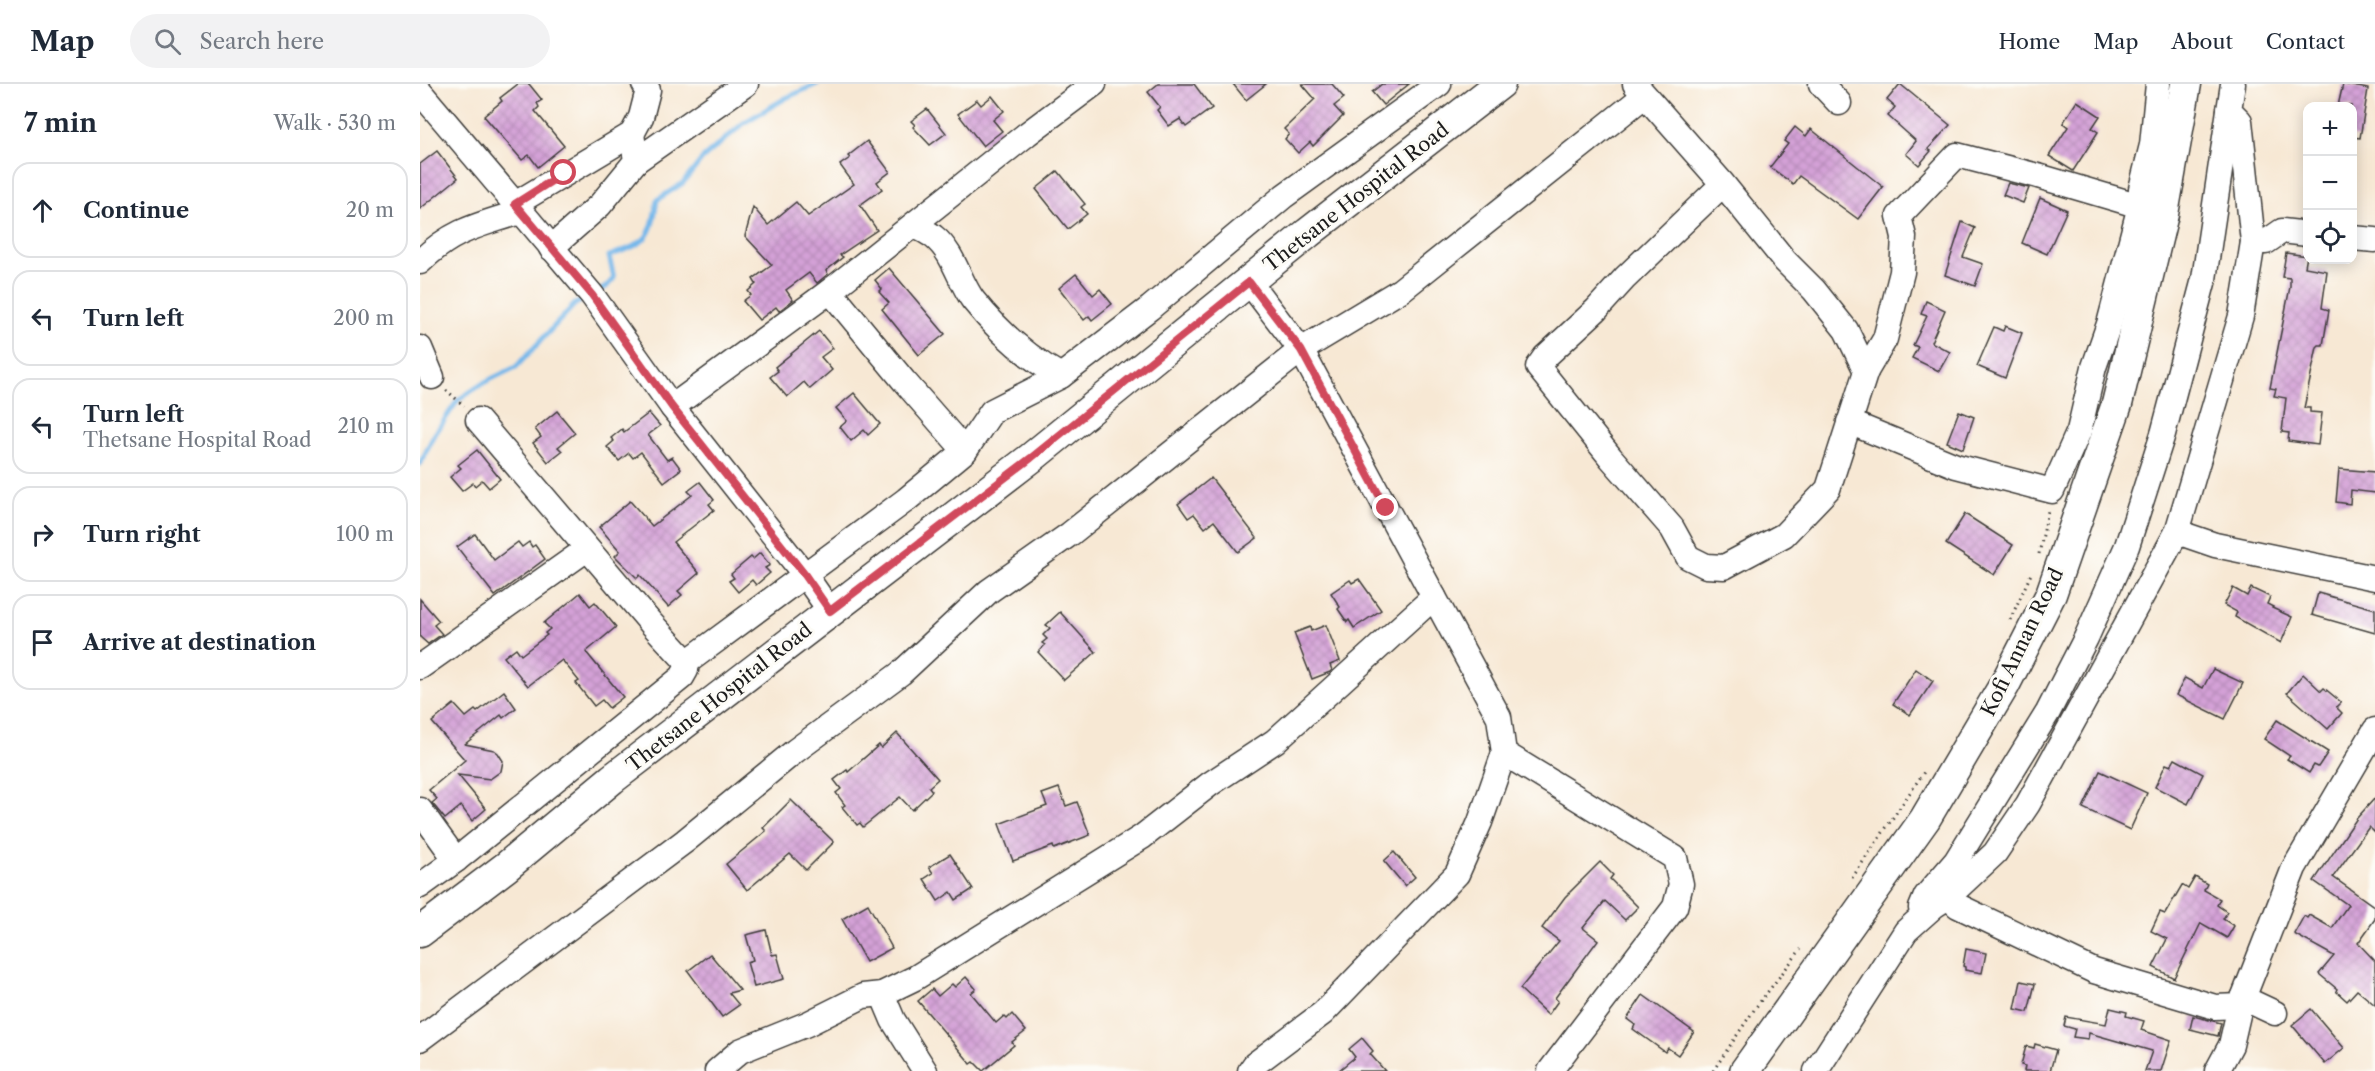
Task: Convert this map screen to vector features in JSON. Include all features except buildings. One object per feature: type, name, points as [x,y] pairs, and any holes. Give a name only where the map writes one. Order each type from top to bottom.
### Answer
[{"type":"main road","name":"Thetsane Hospital Road","points":[[420,932],[506,867],[612,779],[1031,458],[1500,84]]},
{"type":"main road","name":"Kofi Annan Road","points":[[1745,1071],[1925,819],[2005,684],[2051,594],[2117,404],[2163,214],[2186,84]]},
{"type":"street","points":[[551,248],[600,205],[636,161],[746,84]]},
{"type":"street","points":[[672,407],[831,291],[1094,84]]},
{"type":"street","points":[[420,886],[456,860],[682,677],[687,662],[906,500],[965,451],[992,411],[1061,376],[1150,308],[1284,196],[1439,84]]},
{"type":"street","points":[[1821,84],[1839,103]]},
{"type":"street","points":[[1849,422],[1956,466],[2052,491],[2079,431],[2094,367],[2109,324],[2140,206],[2141,189],[2152,145],[2158,84]]},
{"type":"street","points":[[1922,916],[1921,908],[1926,896],[1956,861],[2048,712],[2086,638],[2127,546],[2163,434],[2204,279],[2233,84]]},
{"type":"street","points":[[420,262],[438,244],[458,233],[518,208],[632,134],[641,117],[649,86]]},
{"type":"street","points":[[420,1039],[685,841],[795,751],[901,673],[989,591],[1070,534],[1301,350],[1401,290],[1640,90],[1723,184],[1785,261],[1814,290],[1846,330],[1866,370]]},
{"type":"street","points":[[420,92],[592,295],[672,407],[805,575],[830,611]]},
{"type":"street","points":[[1816,1071],[1906,931],[1948,897],[1995,853],[2028,804],[2177,532],[2241,316],[2253,242],[2240,121],[2229,110]]},
{"type":"street","points":[[632,134],[636,161]]},
{"type":"street","points":[[1723,184],[1625,278],[1596,310],[1545,357],[1538,367],[1611,459],[1672,528],[1688,557],[1706,566],[1724,567],[1784,535],[1827,489],[1866,370],[1885,339],[1902,272],[1904,237],[1899,216],[1957,155],[2140,206]]},
{"type":"street","points":[[914,225],[935,238],[953,262],[973,299],[1018,347],[1036,362],[1061,376]]},
{"type":"street","points":[[2253,242],[2266,242],[2282,231],[2303,234]]},
{"type":"street","points":[[2357,238],[2375,240]]},
{"type":"street","points":[[1249,282],[1301,350],[1500,717],[1504,753],[1480,822],[1457,874],[1323,1013],[1255,1064],[1250,1071]]},
{"type":"street","points":[[831,291],[904,381],[965,451]]},
{"type":"street","points":[[420,348],[432,377]]},
{"type":"street","points":[[478,420],[587,549],[687,662]]},
{"type":"street","points":[[2177,532],[2215,545],[2375,578]]},
{"type":"street","points":[[420,667],[587,549]]},
{"type":"street","points":[[717,1071],[740,1052],[807,1024],[863,996],[882,994],[961,950],[1142,837],[1210,784],[1275,741],[1434,597]]},
{"type":"street","points":[[2217,1071],[2230,1045],[2241,1002],[2294,868],[2375,730]]},
{"type":"street","points":[[1504,753],[1675,858],[1682,884],[1675,908],[1550,1071]]},
{"type":"street","points":[[420,810],[456,860]]},
{"type":"street","points":[[1948,897],[1958,906],[2094,971],[2215,1007],[2241,1002],[2275,1013]]},
{"type":"street","points":[[882,994],[893,1020],[925,1071]]},
{"type":"path","points":[[432,377],[478,420]]},
{"type":"path","points":[[2036,563],[2052,491]]},
{"type":"path","points":[[2008,622],[2032,573]]},
{"type":"path","points":[[1851,880],[1926,768]]},
{"type":"path","points":[[1713,1071],[1756,1007],[1804,946]]},
{"type":"waterway","points":[[596,293],[614,278],[609,256],[640,243],[649,232],[657,200],[683,183],[703,158],[745,122],[786,98],[817,84]]},
{"type":"waterway","points":[[420,464],[433,437],[458,400],[485,382],[516,367],[575,304],[585,299]]},
{"type":"route","points":[[564,173],[515,204],[592,295],[672,407],[805,575],[830,611],[1031,458],[1249,282],[1301,350],[1386,508]]}]
